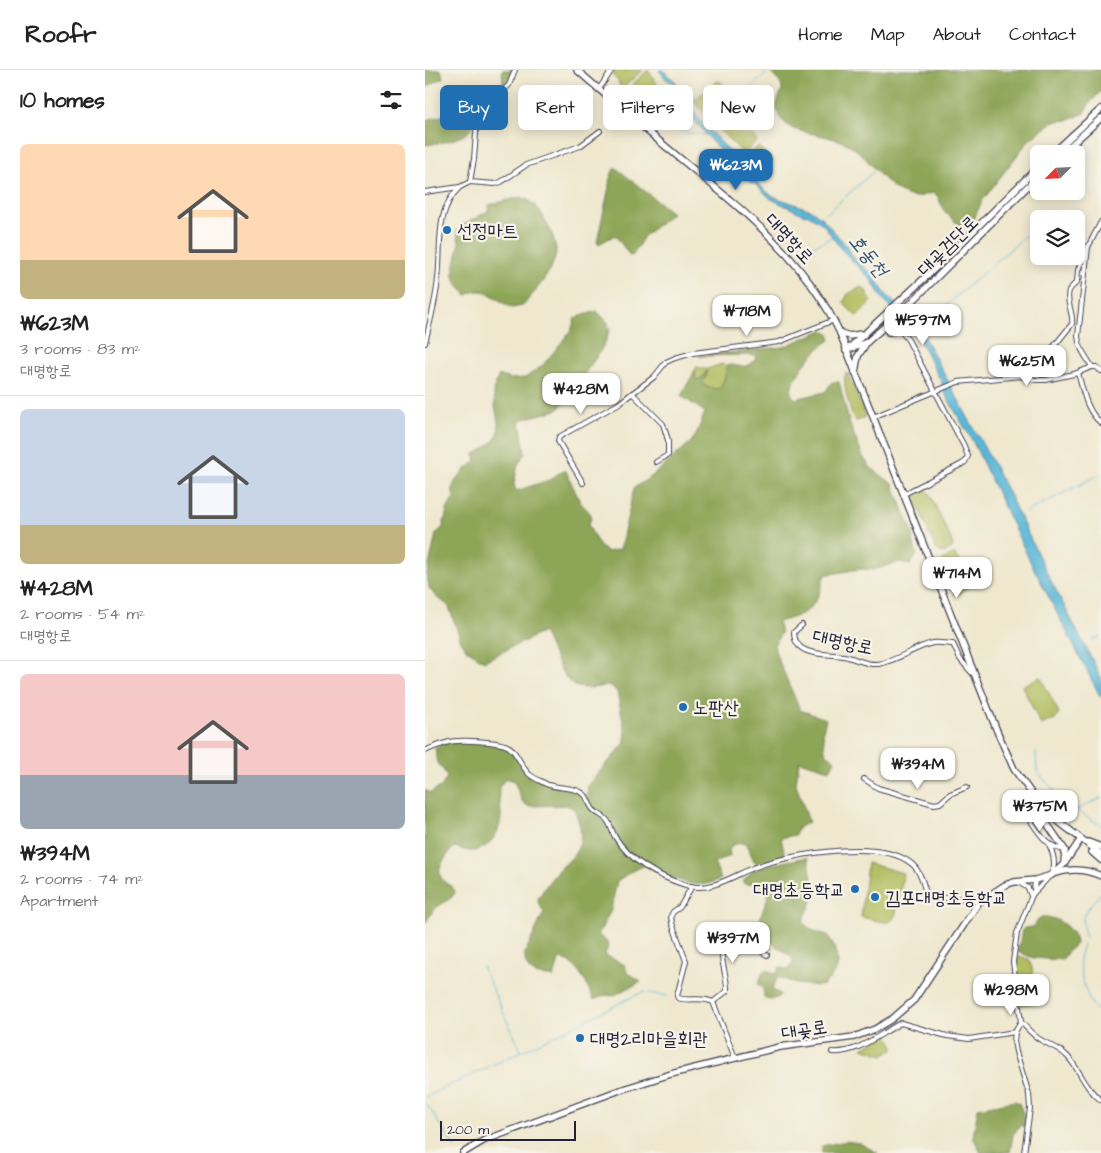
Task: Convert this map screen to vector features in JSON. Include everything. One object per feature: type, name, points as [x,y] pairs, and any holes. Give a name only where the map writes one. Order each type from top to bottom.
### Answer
[{"type":"main road","name":"대명항로","points":[[577,70],[740,207],[802,271],[816,290],[840,333],[1014,769],[1034,797],[1059,822],[1101,854]]},
{"type":"main road","points":[[1062,145],[1101,109]]},
{"type":"main road","points":[[1071,145],[1101,118]]},
{"type":"main road","name":"대곶검단로","points":[[846,351],[1030,175]]},
{"type":"main road","name":"대곶검단로","points":[[846,351],[867,342],[908,306],[1030,184]]},
{"type":"main road","points":[[840,333],[850,336],[863,333]]},
{"type":"main road","points":[[855,373],[858,356],[867,342]]},
{"type":"main road","points":[[1034,797],[1039,812],[1065,850],[1064,864]]},
{"type":"main road","name":"대명항로","points":[[1081,839],[1101,847]]},
{"type":"main road","points":[[1081,839],[1087,848],[1101,860]]},
{"type":"main road","name":"대곶로","points":[[463,1153],[483,1141],[620,1090],[671,1074],[806,1042],[854,1036],[875,1029],[892,1019],[914,1000],[979,902],[1005,885],[1052,875],[1064,864],[1081,839]]},
{"type":"main road","points":[[1052,875],[1070,870],[1083,870],[1101,876]]},
{"type":"street","points":[[470,182],[477,121],[509,85],[515,70]]},
{"type":"street","points":[[599,89],[612,70]]},
{"type":"street","points":[[425,192],[460,187],[470,182],[495,184],[501,182],[526,165],[580,146],[601,131]]},
{"type":"street","points":[[425,343],[438,278],[441,220],[447,202],[460,187]]},
{"type":"street","points":[[1021,376],[1022,365],[1039,361],[1047,355],[1072,324],[1073,318],[1068,293],[1077,282],[1078,270],[1101,222]]},
{"type":"street","points":[[1088,247],[1078,336],[1079,348],[1085,354],[1092,367]]},
{"type":"street","points":[[583,483],[558,439],[607,411],[633,393],[654,377],[666,362],[693,353],[779,342],[834,320]]},
{"type":"street","points":[[888,333],[900,330],[903,332],[918,357],[968,456],[962,464],[904,494]]},
{"type":"street","points":[[873,417],[935,390],[969,380],[1021,376],[1036,380],[1046,380],[1079,373],[1092,367],[1096,367],[1101,371]]},
{"type":"street","points":[[1079,373],[1092,414],[1101,423]]},
{"type":"street","points":[[633,393],[661,421],[666,431],[668,455],[656,462]]},
{"type":"street","name":"대명항로","points":[[802,625],[796,629],[794,635],[797,643],[805,650],[824,655],[847,656],[870,664],[886,662],[929,644],[953,644],[959,659],[976,676]]},
{"type":"street","points":[[425,752],[447,742],[504,744],[511,748],[529,774],[546,784],[578,791],[585,796],[593,809],[607,820],[618,841],[645,866],[666,878],[691,886],[707,886],[759,865],[777,860],[813,854],[863,850],[887,854],[911,862],[917,870],[927,898]]},
{"type":"street","points":[[865,778],[878,788],[934,804],[940,803],[950,794],[967,787]]},
{"type":"street","points":[[1014,802],[1049,844],[1065,850]]},
{"type":"street","points":[[1031,896],[1052,875],[1055,859],[1049,844]]},
{"type":"street","points":[[1024,1153],[1030,1108],[1029,1094],[1016,1052],[1015,1032],[1021,1022],[1013,962],[1017,933],[1035,880]]},
{"type":"street","points":[[1018,882],[1028,888],[1031,896]]},
{"type":"street","points":[[691,886],[679,907],[671,916],[673,928],[686,961],[677,996],[687,1001],[703,999],[713,1002]]},
{"type":"street","points":[[910,896],[967,899],[979,902]]},
{"type":"street","points":[[713,1002],[727,991],[721,954],[722,945],[728,935],[734,934],[767,955]]},
{"type":"street","points":[[713,1002],[735,1058]]},
{"type":"street","points":[[1021,1022],[1039,1039],[1063,1051],[1078,1068],[1095,1095],[1101,1100]]},
{"type":"street","points":[[832,1052],[841,1053],[853,1050],[901,1023],[947,1036],[969,1039],[1015,1032]]},
{"type":"green space","points":[[425,70],[441,70],[443,78],[425,88]]},
{"type":"green space","points":[[502,70],[513,70],[504,85],[501,85],[503,83]]},
{"type":"green space","points":[[615,70],[643,70],[626,85],[619,85],[619,82],[613,76]]},
{"type":"green space","points":[[648,70],[658,85],[634,85]]},
{"type":"green space","points":[[768,70],[1101,70],[1101,91],[1089,104],[1085,113],[1069,120],[1054,121],[1029,140],[982,201],[974,219],[966,227],[962,228],[945,212],[934,193],[915,197],[904,194],[886,182],[863,156],[846,143],[793,129],[786,124],[780,117],[777,109],[782,87]]},
{"type":"green space","points":[[718,81],[723,85],[713,85]]},
{"type":"green space","points":[[703,93],[703,112],[698,107],[694,100]]},
{"type":"green space","points":[[440,116],[440,130],[470,130],[463,136],[452,140],[425,145],[425,120]]},
{"type":"green space","points":[[719,130],[748,130],[756,139],[756,142],[744,154]]},
{"type":"green space","points":[[758,146],[773,161],[763,171],[759,172],[746,158]]},
{"type":"green space","points":[[615,167],[672,213],[644,236],[633,255],[630,256],[615,235],[599,244],[597,242],[612,173]]},
{"type":"green space","points":[[521,197],[537,207],[553,236],[556,249],[549,272],[523,306],[512,308],[485,292],[473,292],[467,295],[457,284],[454,275],[459,246],[457,230],[460,231],[463,225],[488,211],[489,205]]},
{"type":"green space","points":[[861,287],[866,291],[871,301],[856,316],[843,303],[848,294]]},
{"type":"green space","points":[[597,311],[609,324],[607,325],[610,329],[597,356],[579,382],[570,400],[562,404],[559,409],[520,420],[525,454],[518,464],[514,484],[516,491],[552,479],[561,471],[566,471],[580,502],[591,514],[588,525],[600,547],[607,552],[620,549],[634,488],[652,476],[691,442],[696,435],[705,412],[681,396],[695,370],[697,380],[702,378],[707,371],[706,377],[702,382],[706,387],[718,389],[724,381],[727,364],[747,366],[756,358],[751,355],[699,356],[783,347],[823,330],[829,334],[831,340],[825,343],[812,356],[799,372],[791,394],[795,399],[825,392],[832,382],[839,382],[850,425],[863,457],[871,468],[893,484],[914,536],[913,540],[917,555],[910,565],[900,562],[873,570],[859,569],[825,575],[819,594],[812,606],[797,616],[778,622],[781,633],[774,645],[776,654],[800,710],[826,719],[823,731],[825,751],[826,754],[835,760],[830,770],[799,761],[796,784],[809,822],[799,827],[795,835],[781,838],[785,856],[756,863],[746,844],[732,845],[729,850],[730,856],[714,863],[721,879],[712,883],[692,884],[684,882],[646,865],[632,871],[617,881],[611,910],[598,935],[609,943],[605,955],[625,965],[627,973],[641,982],[612,996],[605,995],[594,1000],[582,975],[568,962],[559,960],[554,977],[542,976],[529,970],[525,960],[525,953],[544,912],[538,899],[551,879],[575,853],[580,842],[580,826],[573,808],[566,805],[528,806],[522,801],[514,781],[506,778],[499,787],[501,815],[496,834],[488,845],[477,850],[466,851],[454,847],[441,865],[440,875],[453,888],[455,893],[451,898],[434,909],[425,924],[425,790],[430,793],[442,786],[447,777],[437,763],[435,747],[453,742],[473,742],[510,748],[535,778],[552,786],[576,791],[585,796],[588,791],[587,786],[624,744],[626,734],[617,692],[610,685],[584,688],[570,683],[561,670],[543,632],[484,661],[467,650],[461,641],[449,607],[436,597],[429,588],[427,574],[436,534],[443,527],[447,510],[454,497],[453,487],[455,482],[476,461],[474,455],[493,441],[497,435],[499,429],[494,391],[499,375],[510,379],[525,378],[543,365],[571,331],[575,318]]},
{"type":"green space","points":[[722,364],[726,366],[726,372],[718,389],[710,389],[703,384],[706,372],[702,378],[697,380],[695,377],[696,367],[707,369]]},
{"type":"green space","points":[[846,373],[865,415],[864,418],[857,421],[854,420],[850,410],[845,382]]},
{"type":"green space","points":[[926,489],[929,492],[952,542],[953,547],[943,553],[936,549],[914,497],[914,493]]},
{"type":"green space","points":[[955,554],[971,586],[958,595],[955,594],[942,564],[944,559]]},
{"type":"green space","points":[[1039,677],[1059,713],[1057,718],[1041,725],[1022,686]]},
{"type":"green space","points":[[808,857],[815,895],[803,921],[811,929],[828,935],[834,947],[838,963],[836,971],[824,985],[819,986],[797,984],[778,977],[772,989],[781,995],[775,999],[768,999],[764,997],[763,988],[758,984],[763,972],[767,970],[776,974],[780,967],[788,970],[793,962],[793,958],[756,931],[768,896],[767,887],[745,884],[743,882],[753,870]]},
{"type":"green space","points":[[867,863],[903,873],[898,908],[889,922],[861,917]]},
{"type":"green space","points":[[1042,917],[1053,918],[1059,921],[1073,934],[1076,944],[1062,960],[1034,958],[1018,952],[1022,930],[1033,927],[1038,919]]},
{"type":"green space","points":[[1017,957],[1029,959],[1032,968],[1036,1003],[1021,1005],[1017,980]]},
{"type":"green space","points":[[887,1034],[895,1048],[884,1055],[862,1048]]},
{"type":"green space","points":[[1015,1101],[1019,1103],[1025,1119],[1025,1127],[1020,1125],[1013,1135],[1010,1152],[981,1153],[973,1137],[978,1108]]},
{"type":"green space","points":[[846,1141],[859,1143],[878,1153],[822,1153],[822,1146]]},
{"type":"water","points":[[659,70],[663,70],[677,85],[675,85],[666,79]]},
{"type":"water","points":[[693,111],[703,123],[703,130],[709,130],[758,178],[755,181],[772,196],[811,210],[822,218],[845,244],[854,258],[872,274],[885,293],[921,331],[1004,484],[1044,567],[1101,677],[1101,698],[1031,563],[973,442],[944,392],[942,383],[919,339],[882,298],[872,281],[841,249],[823,224],[807,214],[805,215],[771,199],[752,183],[713,143],[693,118]]},
{"type":"waterway","points":[[754,85],[766,74]]},
{"type":"waterway","points":[[679,130],[707,135]]},
{"type":"waterway","points":[[826,214],[873,172]]},
{"type":"waterway","points":[[926,323],[1030,232]]},
{"type":"waterway","points":[[801,252],[832,237]]},
{"type":"waterway","points":[[1026,512],[1101,474]]},
{"type":"waterway","points":[[1092,640],[1101,636]]},
{"type":"waterway","points":[[1036,752],[1039,774],[1064,801],[1076,810],[1101,798]]},
{"type":"waterway","points":[[1076,810],[1101,825]]},
{"type":"waterway","points":[[1086,937],[1083,917],[1101,893]]},
{"type":"waterway","points":[[1083,944],[1079,956],[1081,972],[1090,1000],[1096,1009],[1101,1009]]},
{"type":"waterway","points":[[482,966],[521,1051]]},
{"type":"waterway","points":[[425,1097],[636,995],[644,992],[667,996]]},
{"type":"waterway","points":[[426,1103],[455,1148]]},
{"type":"place","name":"선정마트","points":[[447,230]]},
{"type":"place","name":"노판산","points":[[683,707]]},
{"type":"place","name":"대명초등학교","points":[[855,889]]},
{"type":"place","name":"김포대명초등학교","points":[[875,897]]},
{"type":"place","name":"대명2리마을회관","points":[[580,1038]]},
{"type":"water label","name":"호동천","points":[[869,255]]}]
